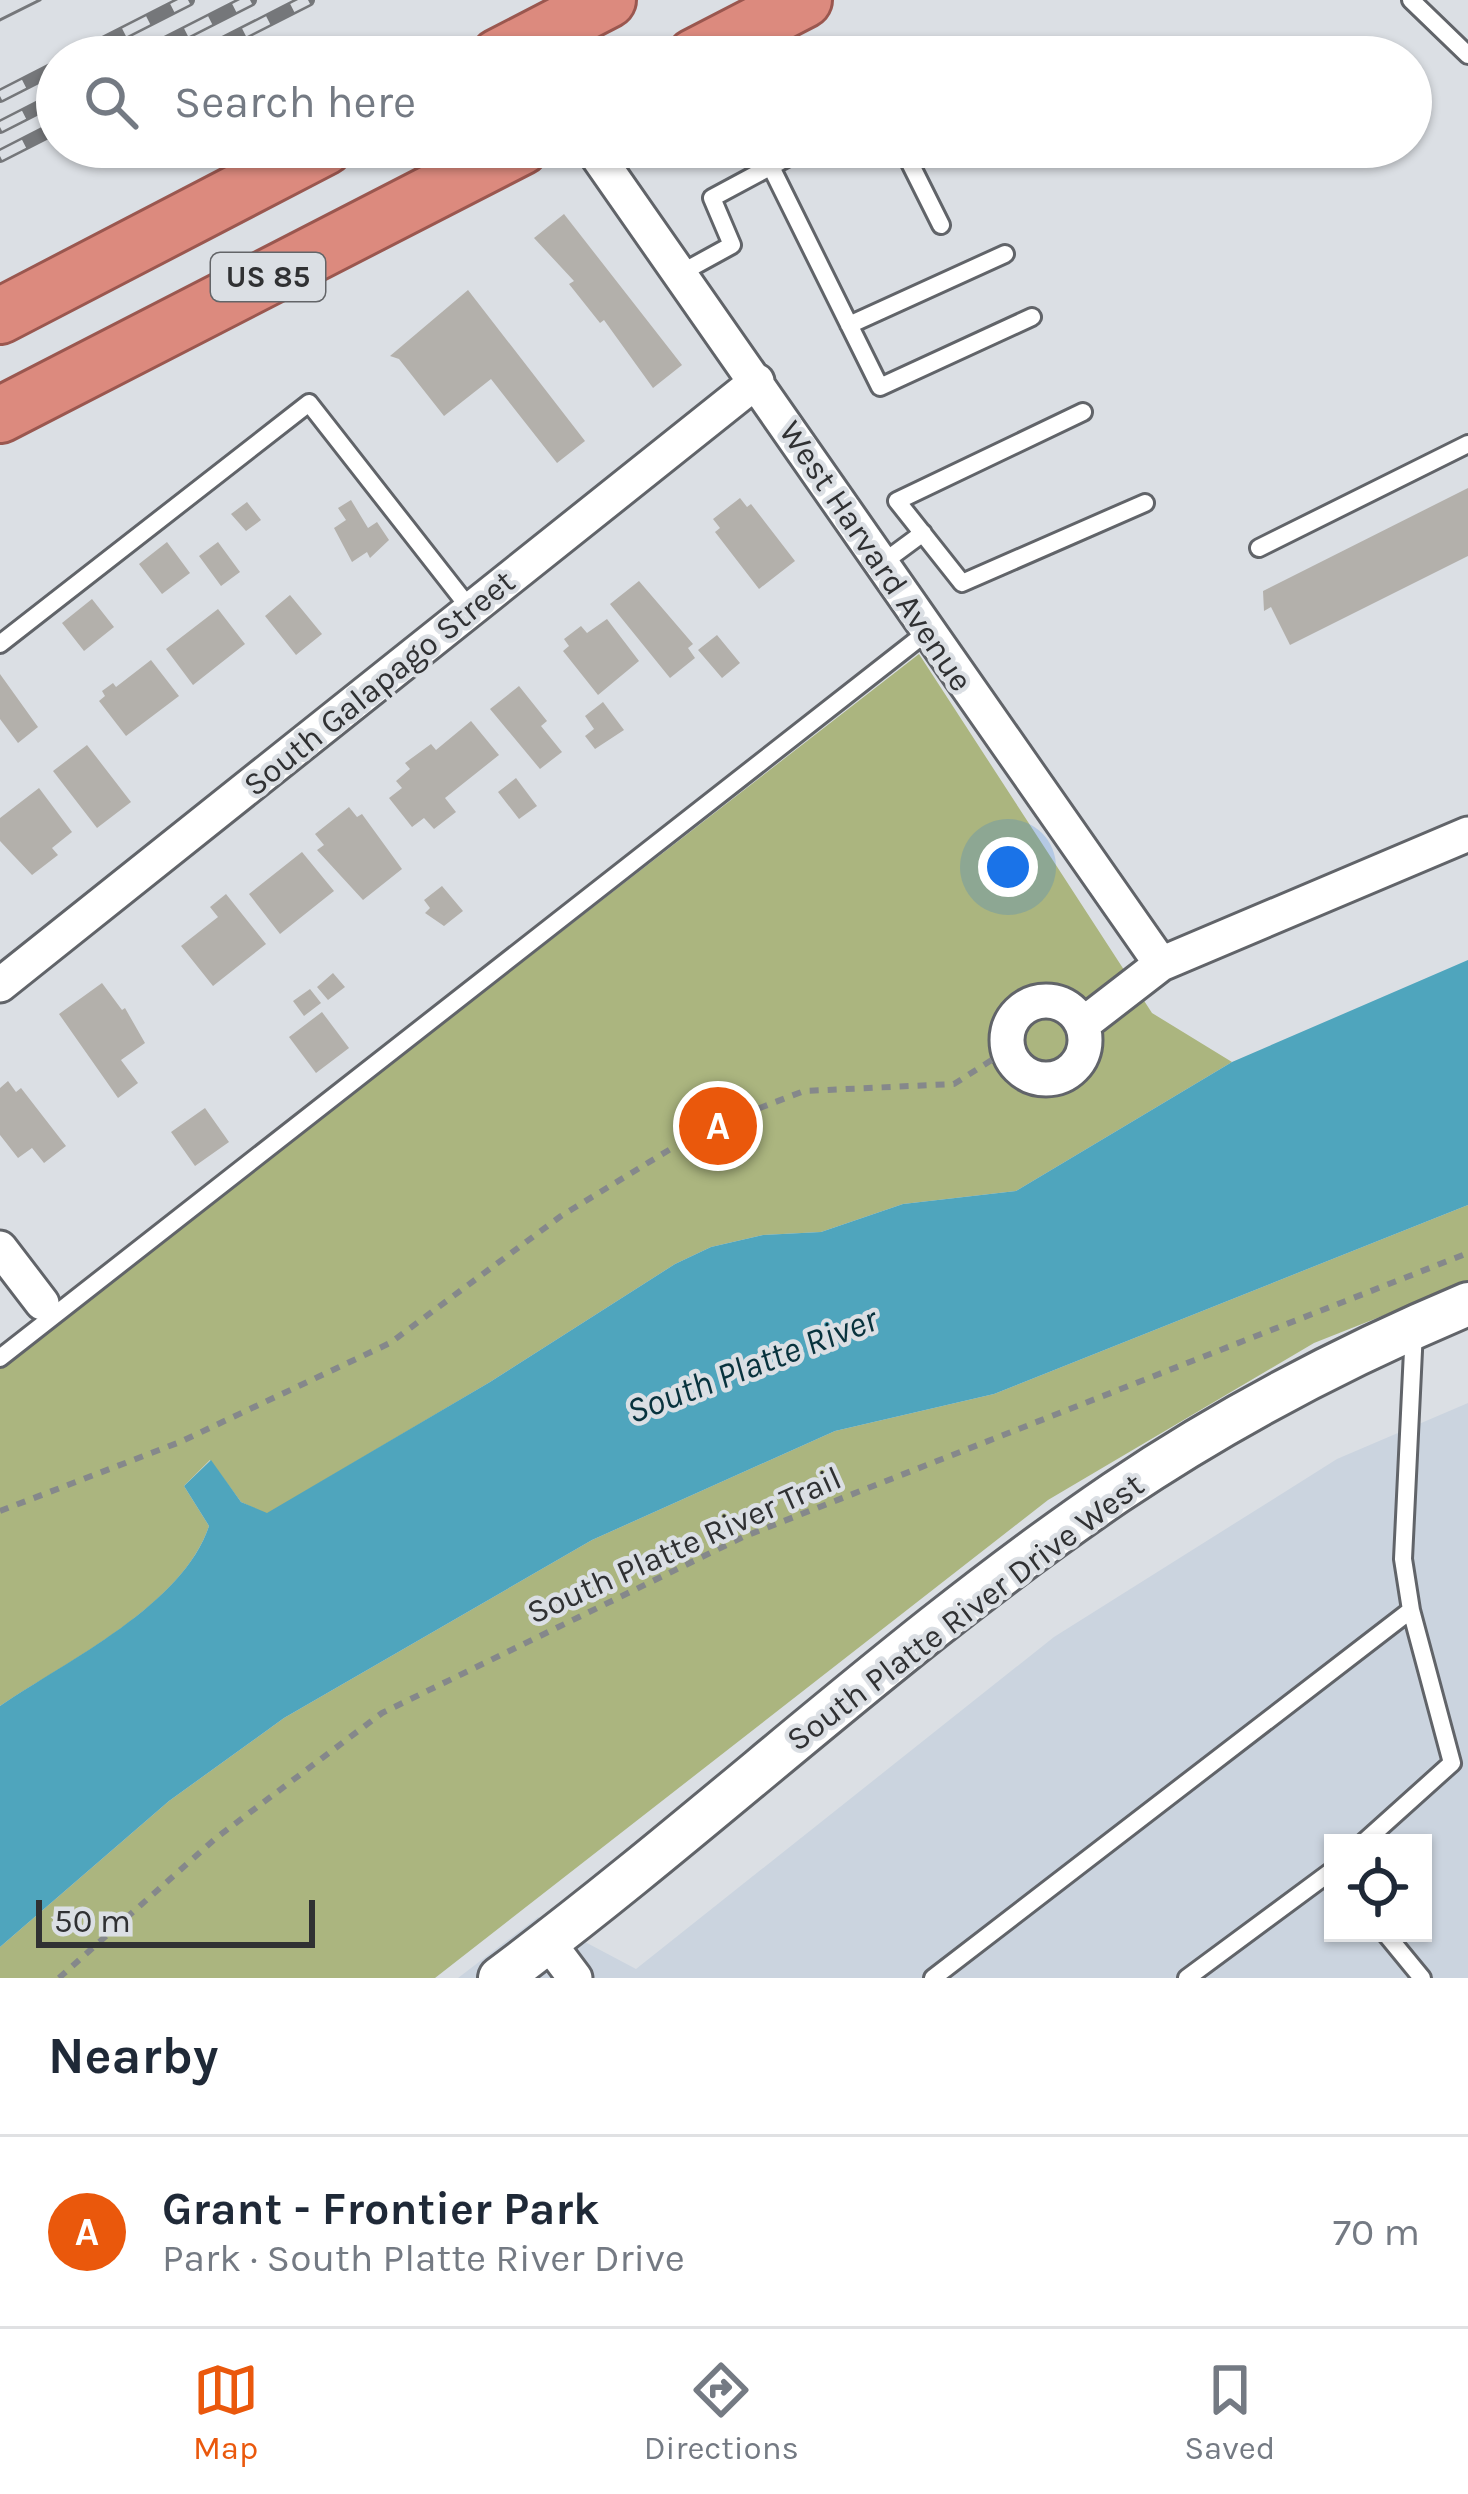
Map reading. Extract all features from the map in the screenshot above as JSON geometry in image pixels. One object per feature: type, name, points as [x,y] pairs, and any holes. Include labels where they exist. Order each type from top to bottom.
[{"type":"highway","points":[[539,36],[608,0]]},
{"type":"highway","points":[[735,36],[804,0]]},
{"type":"highway","name":"US 85","points":[[0,316],[285,168]]},
{"type":"highway","name":"US 85","points":[[0,415],[480,168]]},
{"type":"street","name":"West Harvard Avenue","points":[[606,168],[1161,964]]},
{"type":"street","name":"South Galapago Street","points":[[0,985],[758,381]]},
{"type":"street","points":[[1082,1025],[1161,964],[1468,834]]},
{"type":"street","points":[[1040,1001],[1065,1006],[1082,1025],[1085,1037],[1078,1062],[1058,1076],[1022,1070],[1009,1049],[1010,1024],[1028,1005],[1040,1001]]},
{"type":"street","points":[[0,1248],[42,1303]]},
{"type":"street","name":"South Platte River Drive West","points":[[500,1978],[865,1683],[1113,1495],[1224,1424],[1468,1304]]},
{"type":"street","points":[[548,1942],[575,1978]]},
{"type":"lane","points":[[1412,0],[1468,55]]},
{"type":"lane","points":[[681,273],[732,245],[712,198],[767,168]]},
{"type":"lane","points":[[772,168],[880,387],[1032,317]]},
{"type":"lane","points":[[912,168],[941,225]]},
{"type":"lane","points":[[849,325],[1005,254]]},
{"type":"lane","points":[[0,644],[309,403],[471,610]]},
{"type":"lane","points":[[1083,412],[897,501],[962,584],[1144,503]]},
{"type":"lane","points":[[1259,548],[1468,444]]},
{"type":"lane","points":[[881,564],[923,533]]},
{"type":"lane","points":[[0,1358],[927,632]]},
{"type":"lane","points":[[1373,1834],[1452,1763],[1411,1610],[1403,1559],[1414,1327]]},
{"type":"lane","points":[[933,1978],[1411,1610]]},
{"type":"lane","points":[[1186,1978],[1324,1877]]},
{"type":"lane","points":[[1392,1942],[1422,1978]]},
{"type":"path","points":[[0,1511],[180,1442],[390,1343],[561,1216],[700,1131],[804,1091],[954,1084],[1009,1049]]},
{"type":"path","name":"South Platte River Trail","points":[[59,1978],[216,1838],[382,1713],[743,1537],[1468,1253]]},
{"type":"shaded area","points":[[1468,1403],[1468,1978],[458,1978],[538,1917],[636,1969],[1054,1637],[1337,1459]]},
{"type":"green space","points":[[919,654],[1152,1013],[1232,1062],[1016,1191],[903,1204],[821,1232],[763,1235],[711,1247],[675,1264],[490,1382],[267,1514],[241,1502],[210,1460],[184,1486],[209,1526],[175,1581],[120,1629],[0,1706],[0,1368]]},
{"type":"green space","points":[[1468,1205],[1468,1282],[1314,1343],[1048,1500],[435,1978],[0,1978],[0,1947],[169,1801],[284,1718],[592,1540],[835,1431],[994,1394]]},
{"type":"water","name":"South Platte River","points":[[1468,960],[1468,1205],[994,1394],[835,1431],[592,1540],[284,1718],[169,1801],[0,1947],[0,1706],[120,1628],[175,1581],[209,1526],[184,1486],[211,1460],[241,1502],[267,1513],[490,1382],[675,1264],[711,1247],[763,1235],[821,1232],[903,1204],[1016,1191],[1232,1062]]},
{"type":"building","points":[[564,214],[682,365],[653,388],[604,320],[600,323],[569,284],[574,281],[534,238]]},
{"type":"building","points":[[468,290],[585,441],[557,463],[491,379],[444,416],[399,359],[390,356]]},
{"type":"building","points":[[1468,488],[1468,556],[1290,645],[1271,607],[1264,611],[1263,591]]},
{"type":"building","points":[[740,498],[747,507],[751,504],[795,561],[759,589],[715,532],[720,528],[713,519]]},
{"type":"building","points":[[351,500],[368,528],[377,522],[389,540],[370,558],[367,552],[352,562],[334,528],[346,520],[338,508]]},
{"type":"building","points":[[247,502],[261,520],[246,531],[231,514]]},
{"type":"building","points":[[167,542],[190,573],[162,594],[139,564]]},
{"type":"building","points":[[218,542],[240,572],[221,586],[199,556]]},
{"type":"building","points":[[639,581],[693,644],[688,648],[695,658],[670,678],[610,604]]},
{"type":"building","points":[[290,595],[322,634],[296,655],[265,616]]},
{"type":"building","points":[[92,599],[114,627],[84,651],[62,623]]},
{"type":"building","points":[[218,609],[245,644],[193,685],[166,649]]},
{"type":"building","points":[[607,619],[639,661],[598,695],[563,651],[569,646],[564,639],[581,626],[587,633]]},
{"type":"building","points":[[717,635],[740,663],[722,678],[698,650]]},
{"type":"building","points":[[151,660],[179,696],[126,736],[99,701],[105,696],[102,691],[113,683],[116,687]]},
{"type":"building","points":[[0,674],[38,727],[18,743],[0,719]]},
{"type":"building","points":[[519,686],[547,721],[541,726],[562,752],[540,769],[490,709]]},
{"type":"building","points":[[603,702],[624,730],[595,749],[585,736],[594,729],[585,716]]},
{"type":"building","points":[[471,721],[499,755],[445,798],[456,812],[434,829],[424,818],[412,827],[389,798],[402,788],[396,781],[410,769],[405,763],[431,744],[436,750]]},
{"type":"building","points":[[87,745],[131,802],[97,828],[53,771]]},
{"type":"building","points":[[516,778],[537,806],[519,819],[498,792]]},
{"type":"building","points":[[39,788],[72,832],[52,848],[58,855],[32,875],[0,841],[0,818]]},
{"type":"building","points":[[349,807],[357,817],[362,814],[402,869],[363,900],[317,850],[324,845],[315,834]]},
{"type":"building","points":[[302,852],[334,891],[280,934],[249,894]]},
{"type":"building","points":[[442,886],[463,911],[444,926],[425,913],[430,908],[424,900]]},
{"type":"building","points":[[226,894],[266,944],[213,986],[181,946],[218,917],[210,907]]},
{"type":"building","points":[[333,973],[345,987],[328,1000],[317,987]]},
{"type":"building","points":[[102,983],[125,1008],[145,1043],[121,1060],[138,1083],[118,1098],[59,1014]]},
{"type":"building","points":[[310,989],[321,1003],[304,1016],[293,1001]]},
{"type":"building","points":[[322,1012],[349,1048],[316,1073],[289,1037]]},
{"type":"building","points":[[8,1081],[16,1092],[21,1088],[66,1146],[44,1163],[32,1148],[18,1158],[0,1135],[0,1088]]},
{"type":"building","points":[[205,1108],[229,1142],[195,1166],[171,1132]]},
{"type":"tram line","points":[[0,20],[40,0]]},
{"type":"railway","points":[[117,36],[188,0]]},
{"type":"railway","points":[[179,36],[250,0]]},
{"type":"railway","points":[[237,36],[308,0]]},
{"type":"railway","points":[[0,96],[36,78]]},
{"type":"railway","points":[[0,127],[36,109]]},
{"type":"railway","points":[[0,156],[36,138]]},
{"type":"place","name":"Grant - Frontier Park","points":[[718,1126]]}]
